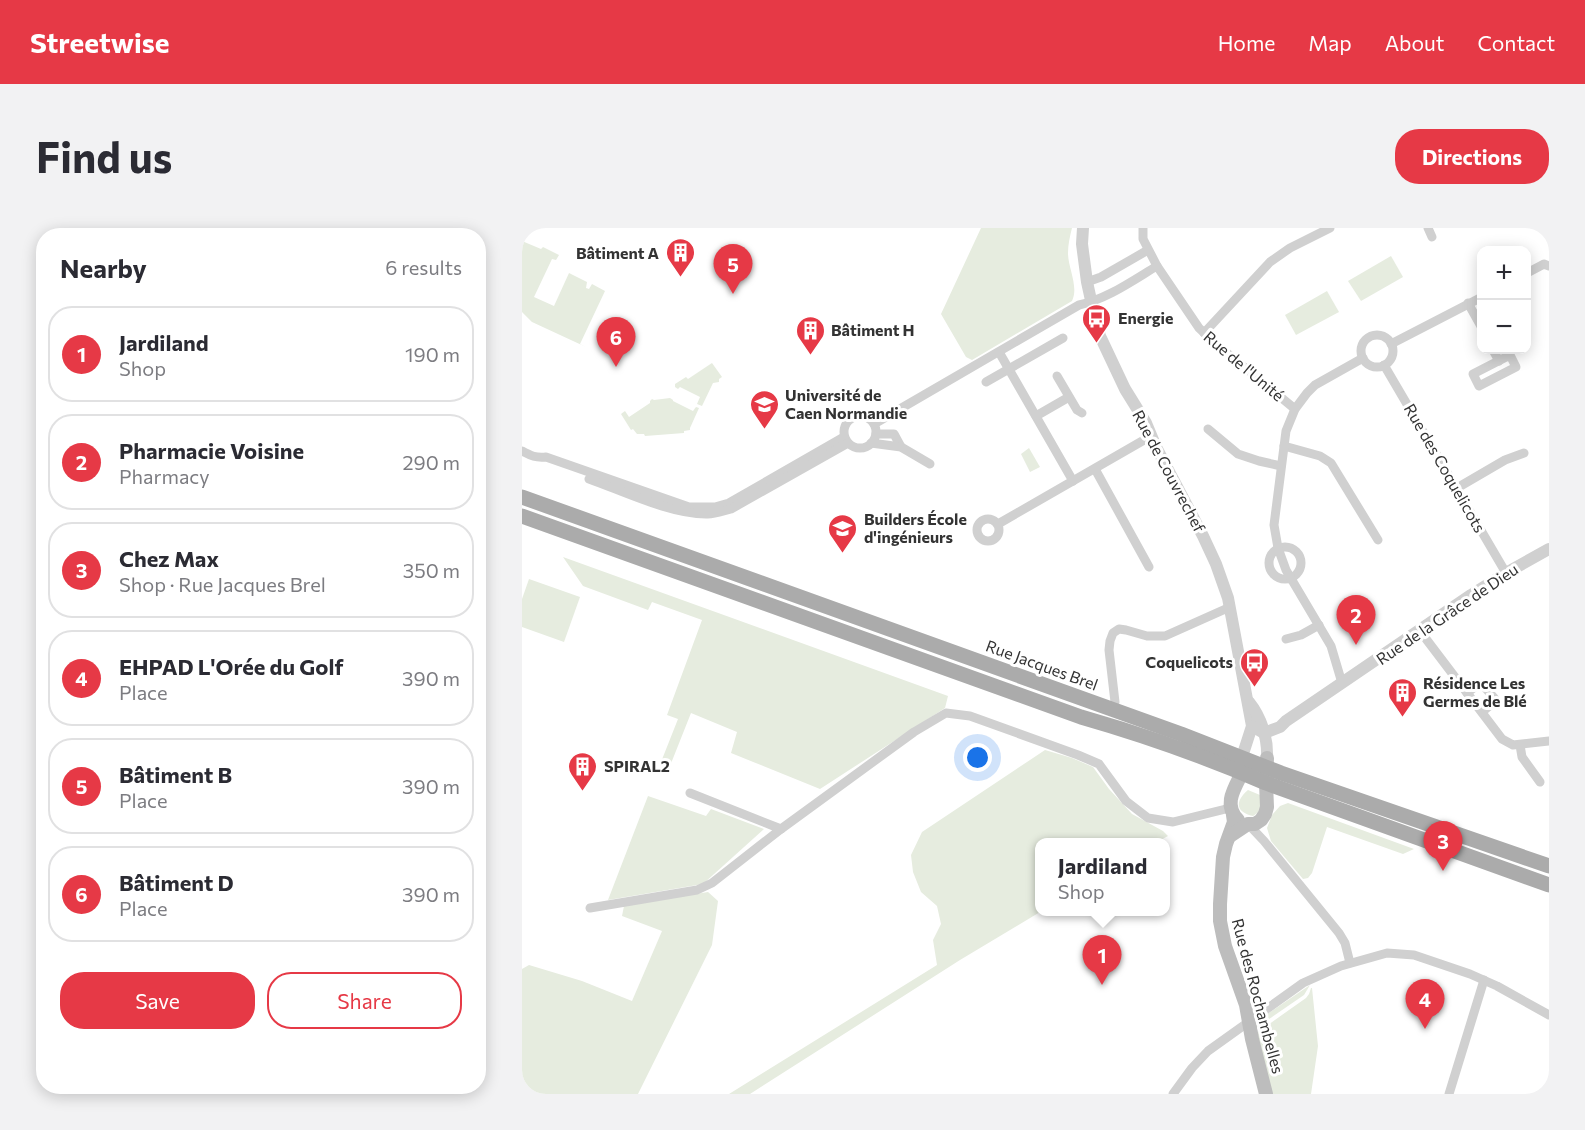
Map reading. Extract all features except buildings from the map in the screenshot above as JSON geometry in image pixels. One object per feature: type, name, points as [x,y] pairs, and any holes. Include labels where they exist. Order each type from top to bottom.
[{"type":"main road","name":"Rue Jacques Brel","points":[[522,497],[1113,706],[1242,757],[1418,822],[1549,866]]},
{"type":"main road","points":[[522,516],[1081,717],[1119,728],[1549,885]]},
{"type":"main road","points":[[1242,773],[1263,763],[1266,811]]},
{"type":"main road","name":"Rue des Rochambelles","points":[[1242,773],[1232,795],[1234,822],[1223,857],[1220,921],[1225,946],[1246,1005],[1266,1094]]},
{"type":"main road","points":[[1232,812],[1238,820],[1255,824],[1286,790]]},
{"type":"main road","points":[[1230,836],[1248,824]]},
{"type":"street","name":"Rue de Couvrechef","points":[[1083,228],[1082,244],[1087,282],[1100,336],[1216,564],[1228,598],[1252,726],[1242,757],[1242,773]]},
{"type":"street","name":"Rue de l'Unité","points":[[1143,228],[1143,239],[1148,250],[1191,318],[1204,333],[1295,409]]},
{"type":"street","points":[[1204,333],[1270,262],[1312,232],[1330,228]]},
{"type":"street","points":[[1087,282],[1101,277],[1148,250]]},
{"type":"street","points":[[1531,271],[1544,264],[1549,266]]},
{"type":"street","points":[[874,424],[1079,305],[1092,303],[1105,297],[1157,266]]},
{"type":"street","points":[[1391,344],[1477,299]]},
{"type":"street","points":[[1468,303],[1477,319]]},
{"type":"street","points":[[1369,336],[1384,337],[1391,344],[1391,356],[1384,365],[1372,366],[1363,358],[1362,344],[1369,336]]},
{"type":"street","points":[[986,382],[1063,338]]},
{"type":"street","points":[[999,352],[1073,481]]},
{"type":"street","points":[[1495,354],[1499,361]]},
{"type":"street","points":[[1278,548],[1274,525],[1281,466],[1286,431],[1295,409],[1315,385],[1363,358]]},
{"type":"street","name":"Rue des Coquelicots","points":[[1384,365],[1506,573]]},
{"type":"street","points":[[1057,376],[1077,410],[1083,414]]},
{"type":"street","points":[[1036,416],[1069,397]]},
{"type":"street","points":[[871,443],[876,434],[874,424],[867,417],[857,416],[849,420],[844,428],[846,440],[856,447],[861,448],[871,443],[901,447],[930,464]]},
{"type":"street","points":[[1208,429],[1238,454],[1281,466]]},
{"type":"street","points":[[876,434],[894,434],[901,447]]},
{"type":"street","points":[[998,524],[1151,436]]},
{"type":"street","points":[[522,451],[689,507],[715,507],[729,503],[846,440]]},
{"type":"street","points":[[1284,446],[1320,456],[1331,463],[1378,540]]},
{"type":"street","points":[[1457,488],[1505,460],[1524,453]]},
{"type":"street","points":[[1095,468],[1149,567]]},
{"type":"street","points":[[1288,547],[1300,556],[1301,567],[1291,578],[1280,578],[1272,571],[1269,561],[1278,548],[1288,547]]},
{"type":"street","name":"Rue de la Grâce de Dieu","points":[[1264,733],[1274,731],[1506,573],[1549,549]]},
{"type":"street","points":[[1291,578],[1331,646],[1342,683]]},
{"type":"street","points":[[1113,706],[1109,651],[1113,633],[1119,629],[1147,636],[1165,636],[1230,607]]},
{"type":"street","points":[[1286,639],[1301,635],[1319,625]]},
{"type":"street","points":[[1420,631],[1502,739],[1513,745],[1549,741]]},
{"type":"street","points":[[1467,693],[1482,684],[1495,699],[1482,712]]},
{"type":"street","name":"Rue de Couvrechef","points":[[1248,701],[1257,712],[1264,733],[1267,750],[1263,763]]},
{"type":"street","points":[[1257,712],[1267,719],[1286,721]]},
{"type":"street","points":[[590,908],[696,890],[712,883],[781,829],[914,732],[946,713],[970,716],[1099,764],[1126,801],[1148,818],[1173,822],[1232,812]]},
{"type":"street","points":[[1252,726],[1264,733]]},
{"type":"street","points":[[1520,745],[1522,757],[1540,782]]},
{"type":"street","points":[[690,793],[781,829]]},
{"type":"street","points":[[1264,841],[1263,824],[1266,811]]},
{"type":"street","points":[[1248,824],[1339,933],[1345,943],[1350,963]]},
{"type":"street","points":[[1173,1094],[1208,1051],[1303,983],[1350,963],[1387,953],[1404,953],[1439,962],[1484,980],[1549,1015]]},
{"type":"street","points":[[1449,1094],[1484,980]]},
{"type":"shaded area","points":[[981,228],[1072,228],[1068,259],[1074,284],[1074,296],[1072,301],[972,360],[966,357],[941,314]]},
{"type":"shaded area","points":[[522,241],[541,249],[543,247],[559,255],[556,260],[552,259],[534,297],[554,306],[569,273],[587,282],[586,288],[589,289],[592,284],[605,291],[580,344],[586,347],[532,322],[522,312]]},
{"type":"shaded area","points":[[1391,256],[1403,277],[1361,301],[1348,281]]},
{"type":"shaded area","points":[[1327,291],[1339,312],[1296,335],[1285,315]]},
{"type":"shaded area","points":[[712,363],[722,377],[719,382],[713,383],[702,406],[697,404],[700,397],[680,387],[678,389],[675,384],[686,377],[688,379]]},
{"type":"shaded area","points":[[670,398],[693,411],[696,407],[699,408],[690,430],[684,433],[645,436],[631,430],[621,414],[625,411],[629,417],[650,403],[652,399]]},
{"type":"shaded area","points":[[1029,448],[1040,467],[1030,472],[1021,454]]},
{"type":"shaded area","points":[[563,557],[948,696],[945,708],[820,789],[731,753],[737,732],[691,713],[670,766],[661,762],[678,719],[667,715],[702,620],[652,602],[648,610],[583,586]]},
{"type":"shaded area","points":[[529,579],[580,597],[564,642],[522,627],[522,599]]},
{"type":"shaded area","points":[[1045,750],[1093,767],[1132,814],[1168,836],[1164,838],[1035,838],[1035,915],[750,1094],[729,1094],[937,965],[933,940],[941,924],[937,906],[921,892],[913,872],[911,855],[922,832]]},
{"type":"shaded area","points":[[1248,790],[1260,795],[1261,798],[1260,810],[1253,816],[1243,812],[1239,806],[1241,798]]},
{"type":"shaded area","points":[[648,796],[706,816],[711,809],[764,829],[703,884],[608,900]]},
{"type":"shaded area","points":[[1288,803],[1414,849],[1403,854],[1327,827],[1312,873],[1308,878],[1303,879],[1271,841],[1267,828],[1272,815],[1280,806]]},
{"type":"shaded area","points":[[708,892],[718,901],[712,945],[638,1094],[522,1094],[522,969],[529,965],[582,981],[632,1001],[662,931],[622,916],[624,906]]},
{"type":"shaded area","points":[[1310,985],[1304,995],[1256,1028],[1257,1021]]},
{"type":"shaded area","points":[[1311,988],[1318,1046],[1311,1094],[1271,1094],[1255,1034],[1306,998]]},
{"type":"place","name":"Bâtiment A","points":[[680,278]]},
{"type":"place","name":"Bâtiment B","points":[[733,294]]},
{"type":"place","name":"Energie","points":[[1097,344]]},
{"type":"place","name":"Bâtiment H","points":[[810,356]]},
{"type":"place","name":"Bâtiment D","points":[[616,367]]},
{"type":"place","name":"Université de Caen Normandie","points":[[764,430]]},
{"type":"place","name":"Builders École d'ingénieurs","points":[[843,554]]},
{"type":"place","name":"Pharmacie Voisine","points":[[1356,645]]},
{"type":"place","name":"Coquelicots","points":[[1254,688]]},
{"type":"place","name":"Résidence Les Germes de Blé","points":[[1402,718]]},
{"type":"place","name":"SPIRAL2","points":[[583,792]]},
{"type":"place","name":"Chez Max","points":[[1443,871]]},
{"type":"place","name":"Jardiland","points":[[1102,985]]},
{"type":"place","name":"EHPAD L'Orée du Golf","points":[[1425,1029]]}]
